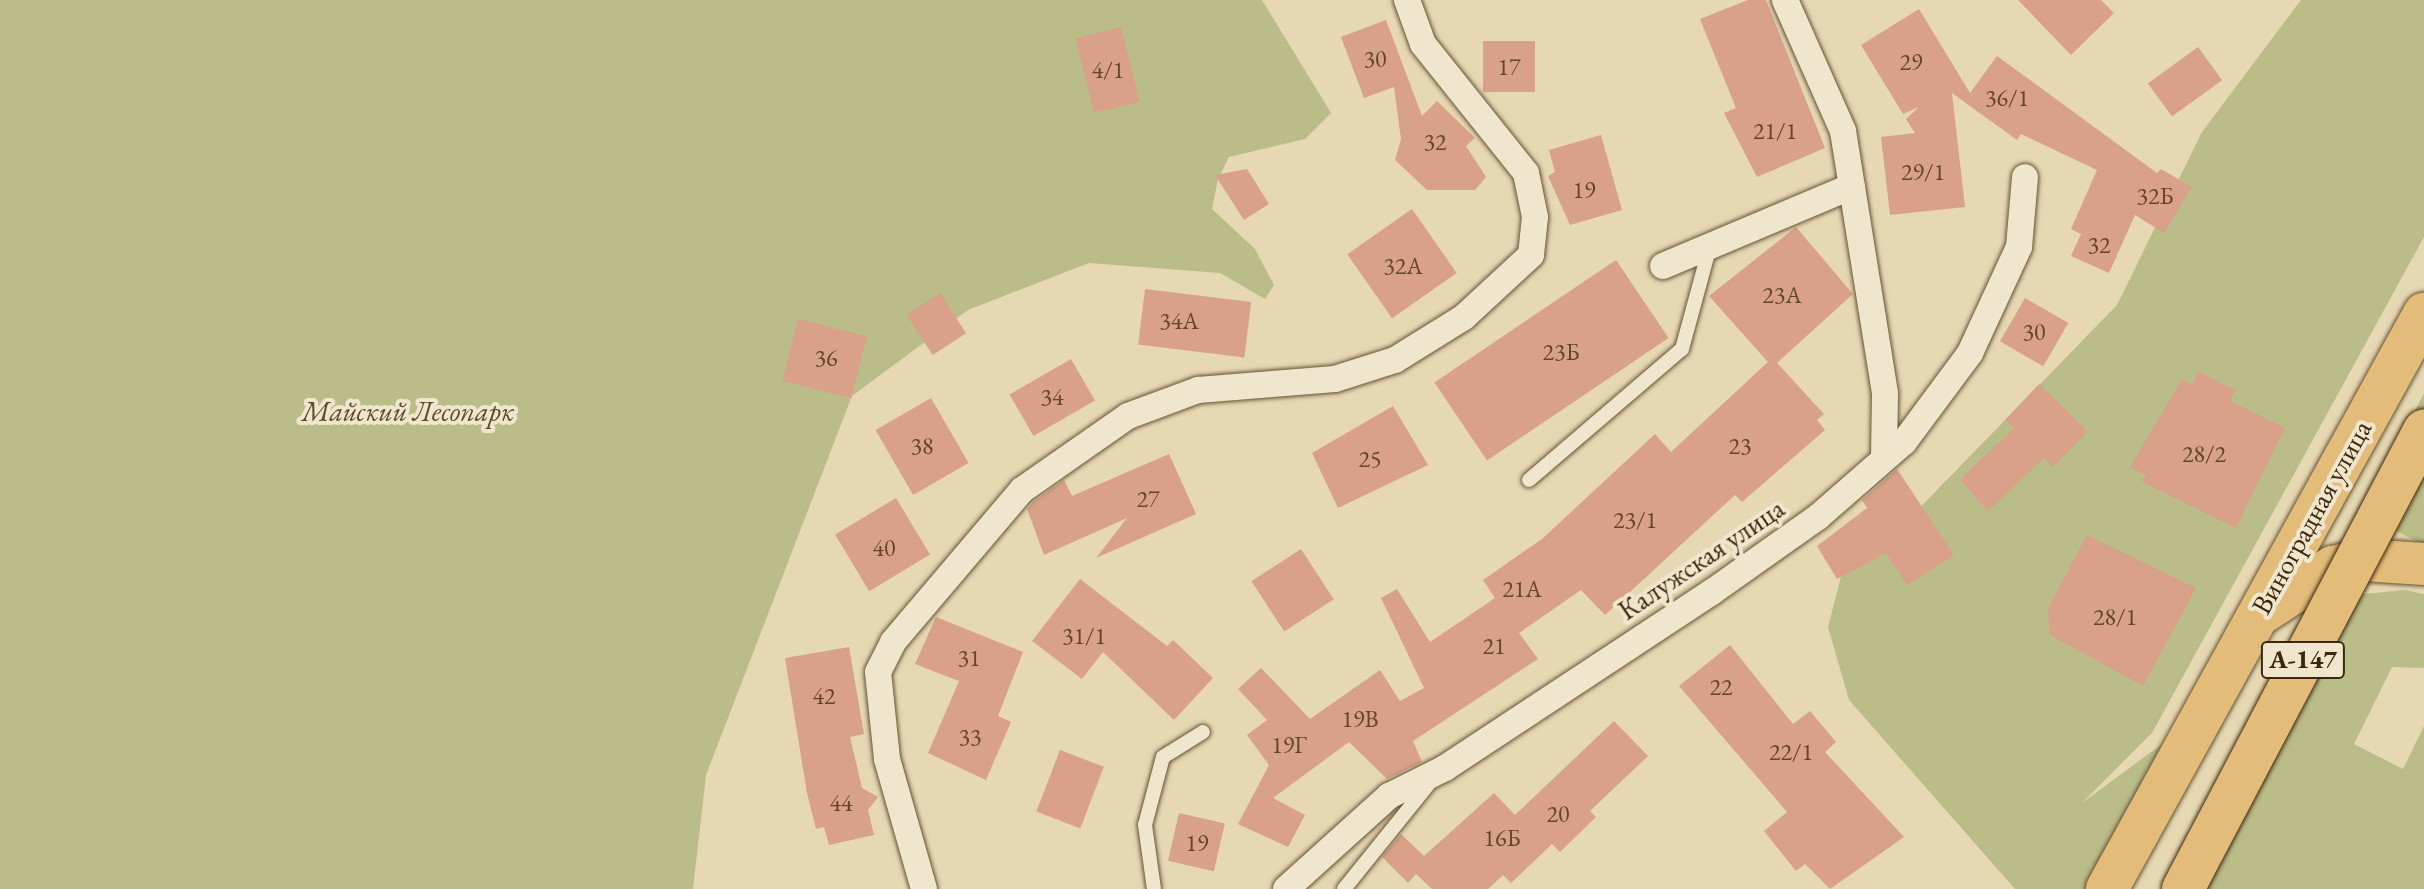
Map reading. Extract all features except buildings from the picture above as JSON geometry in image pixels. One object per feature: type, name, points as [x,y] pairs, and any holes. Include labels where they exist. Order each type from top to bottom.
[{"type":"main road","name":"Виноградная улица","points":[[2111,889],[2131,845],[2424,314]]},
{"type":"main road","name":"А-147","points":[[2183,889],[2424,431]]},
{"type":"main road","name":"А-147","points":[[2239,647],[2277,598],[2304,580],[2364,560],[2424,564]]},
{"type":"street","points":[[924,889],[887,759],[878,672],[893,642],[1022,490],[1128,416],[1198,390],[1335,379],[1395,360],[1464,317],[1531,255],[1535,217],[1526,173],[1423,44],[1407,0]]},
{"type":"street","points":[[1785,0],[1843,131],[1885,394],[1884,459]]},
{"type":"street","name":"Калужская улица","points":[[1286,889],[1389,796],[1445,768],[1771,551],[1884,459],[1970,353],[2019,247],[2025,177]]},
{"type":"street","points":[[1663,266],[1852,186]]},
{"type":"lane","points":[[1529,480],[1682,349],[1710,246]]},
{"type":"lane","points":[[1154,889],[1145,825],[1163,757],[1203,732]]},
{"type":"lane","points":[[1344,889],[1445,768]]},
{"type":"green space","name":"Майский Лесопарк","points":[[0,0],[1262,0],[1331,113],[1305,139],[1229,157],[1218,179],[1212,209],[1255,249],[1274,285],[1265,299],[1220,273],[1089,263],[968,310],[852,396],[706,775],[693,889],[0,889]]},
{"type":"green space","points":[[2301,0],[2424,0],[2424,237],[2152,733],[2082,803],[2170,738],[2093,889],[2015,889],[1849,700],[1828,627],[1844,565],[1904,524],[2117,305],[2202,132]]},
{"type":"green space","points":[[2424,393],[2424,545],[2384,525],[2378,484]]},
{"type":"green space","points":[[2405,590],[2424,594],[2424,668],[2392,667],[2354,744],[2403,769],[2424,726],[2424,889],[2190,889],[2354,595]]}]
